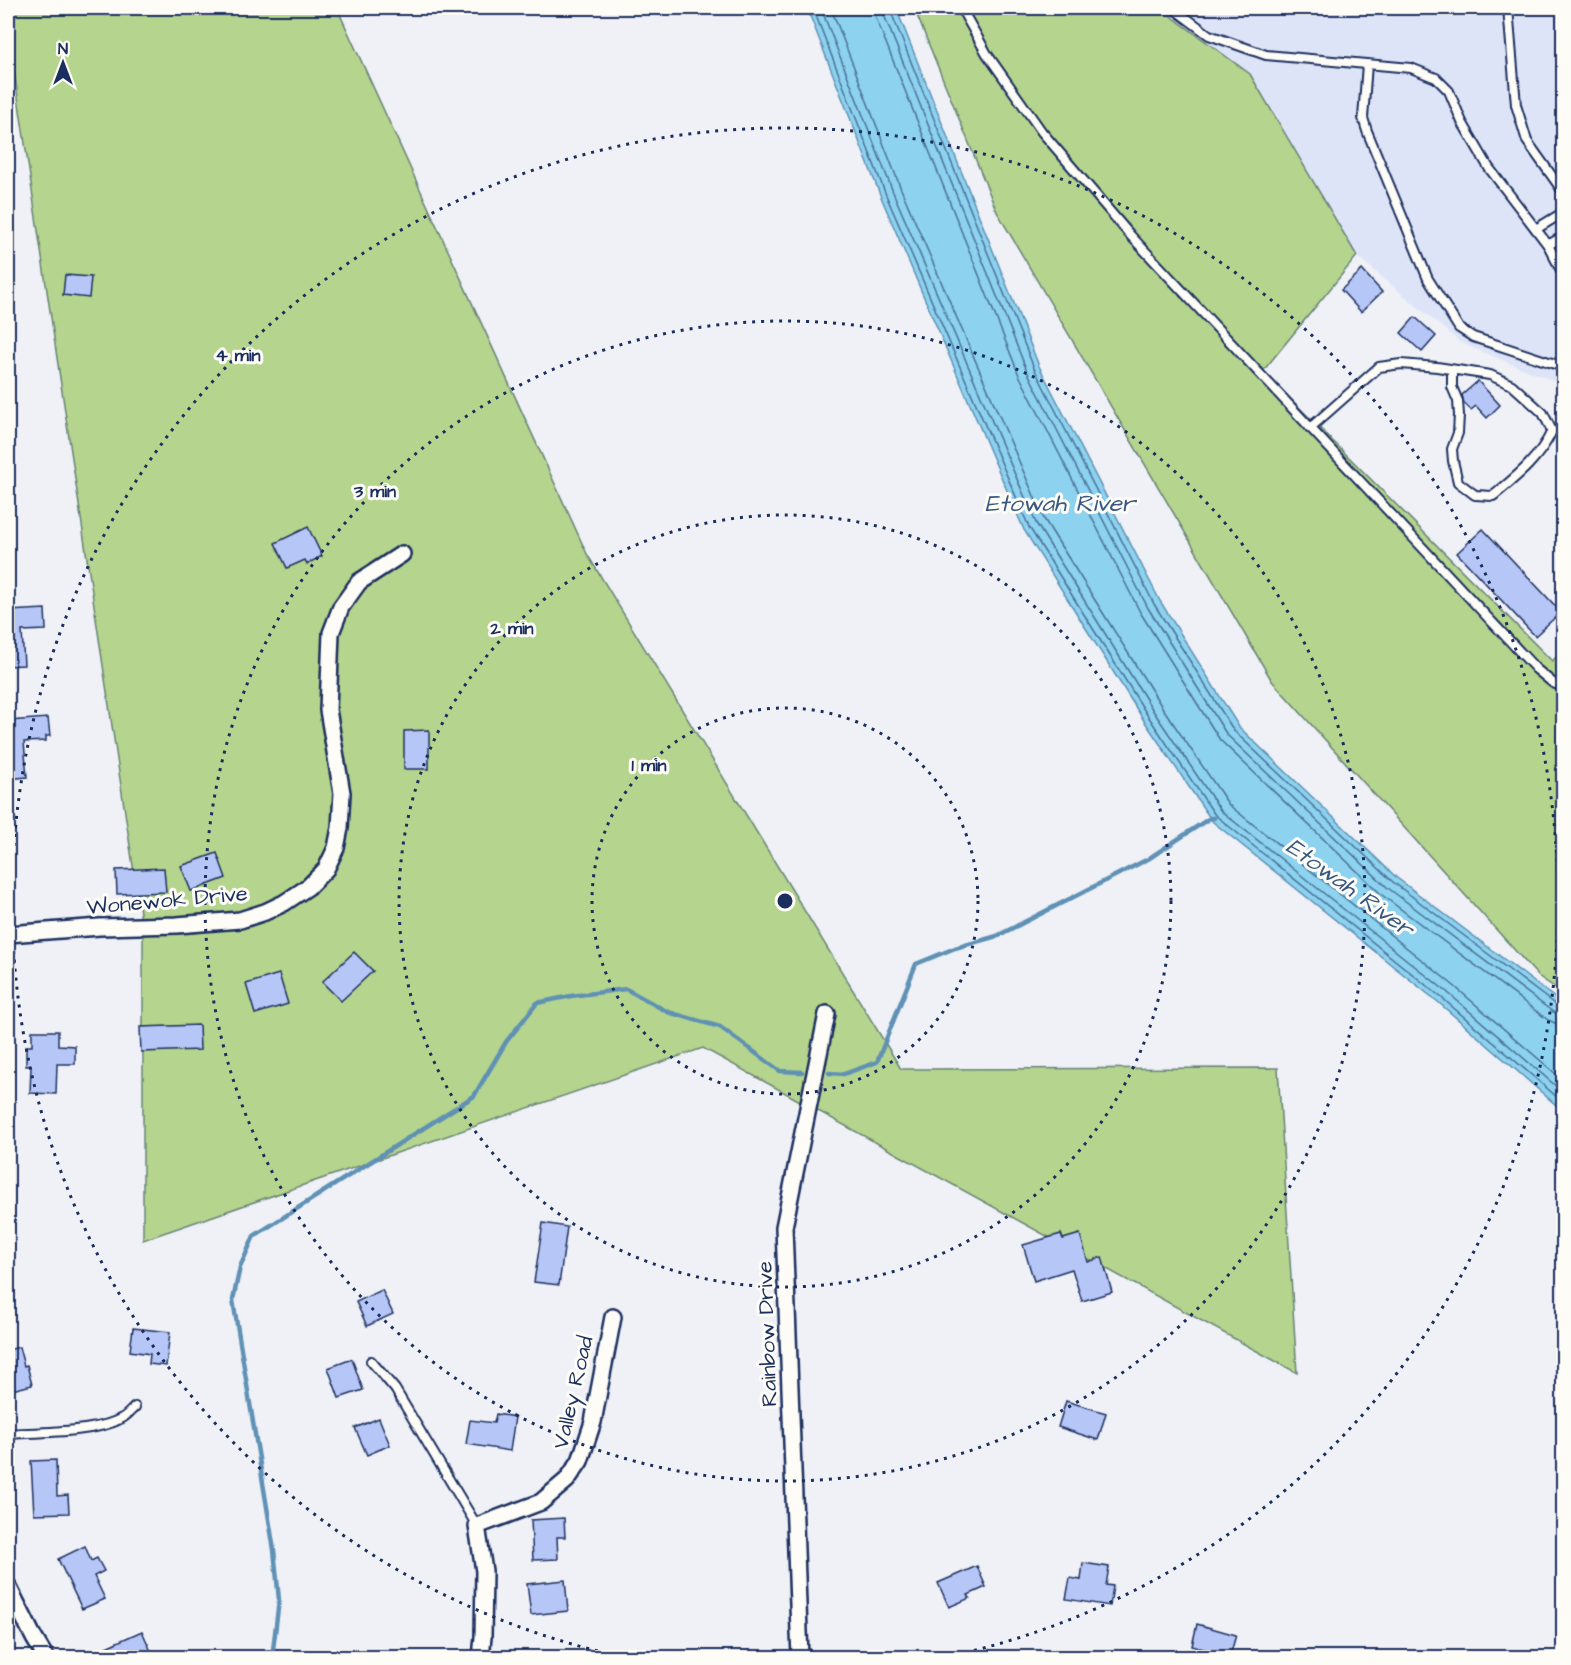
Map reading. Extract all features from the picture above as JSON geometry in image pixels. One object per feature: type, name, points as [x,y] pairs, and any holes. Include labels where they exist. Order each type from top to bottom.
[{"type":"street","name":"Wonewok Drive","points":[[8,934],[240,920],[265,912],[308,887],[326,869],[336,848],[340,828],[342,794],[328,710],[331,633],[341,607],[359,582],[402,554]]},
{"type":"street","name":"Rainbow Drive","points":[[800,1658],[784,1227],[827,1014]]},
{"type":"street","name":"Valley Road","points":[[477,1526],[542,1502],[567,1480],[580,1461],[593,1422],[613,1317]]},
{"type":"street","points":[[477,1526],[484,1572],[481,1658]]},
{"type":"street","points":[[8,1586],[29,1630],[46,1658]]},
{"type":"lane","points":[[961,8],[987,54],[1042,132],[1131,236],[1536,669],[1553,683],[1563,687]]},
{"type":"lane","points":[[1173,8],[1209,35],[1266,55],[1411,68],[1437,78],[1449,91],[1462,122],[1489,168],[1548,245],[1563,276]]},
{"type":"lane","points":[[1508,8],[1516,105],[1527,141],[1563,193]]},
{"type":"lane","points":[[1367,64],[1363,118],[1367,131],[1428,279],[1459,328],[1473,337],[1563,368]]},
{"type":"lane","points":[[1536,230],[1563,212]]},
{"type":"lane","points":[[1548,245],[1563,236]]},
{"type":"lane","points":[[1310,428],[1379,367],[1401,364],[1452,370],[1490,375],[1512,385],[1543,413],[1552,431],[1545,445],[1522,472],[1492,496],[1474,495],[1458,482],[1452,449],[1458,433],[1459,415],[1458,401],[1452,387],[1452,370]]},
{"type":"lane","points":[[370,1361],[395,1389],[477,1526]]},
{"type":"lane","points":[[8,1434],[75,1430],[107,1424],[122,1419],[135,1407]]},
{"type":"shaded area","points":[[1160,8],[1563,8],[1563,385],[1461,343],[1357,256],[1250,74]]},
{"type":"green space","points":[[8,8],[337,8],[587,554],[901,1069],[1278,1068],[1297,1373],[703,1048],[143,1240],[143,933],[8,30]]},
{"type":"green space","points":[[914,8],[1160,8],[1250,74],[1357,256],[1263,371],[1552,661],[1563,651],[1563,993],[1538,976],[1272,681],[997,212]]},
{"type":"water","name":"Etowah River","points":[[807,8],[896,8],[1039,366],[1160,601],[1239,727],[1397,878],[1563,1004],[1563,1111],[1438,1002],[1210,818],[1143,719],[1024,530],[881,197]]},
{"type":"building","points":[[1362,270],[1382,292],[1361,312],[1341,290]]},
{"type":"building","points":[[65,275],[91,277],[89,298],[63,295]]},
{"type":"building","points":[[1415,317],[1436,336],[1422,352],[1401,333]]},
{"type":"building","points":[[1478,381],[1500,405],[1487,418],[1476,406],[1471,410],[1464,403],[1462,395]]},
{"type":"building","points":[[308,527],[322,556],[307,564],[305,560],[287,568],[275,543]]},
{"type":"building","points":[[1483,529],[1561,612],[1535,636],[1457,553]]},
{"type":"building","points":[[45,609],[46,630],[22,631],[24,665],[8,666],[8,611]]},
{"type":"building","points":[[48,718],[50,736],[46,736],[46,741],[24,742],[27,777],[8,779],[8,721]]},
{"type":"building","points":[[429,730],[429,769],[404,769],[404,731]]},
{"type":"building","points":[[217,853],[226,878],[191,891],[181,866]]},
{"type":"building","points":[[164,868],[166,892],[117,894],[116,870]]},
{"type":"building","points":[[354,952],[373,971],[341,1001],[322,982]]},
{"type":"building","points":[[279,974],[288,1004],[255,1014],[246,984]]},
{"type":"building","points":[[199,1025],[200,1050],[141,1052],[140,1027]]},
{"type":"building","points":[[32,1031],[58,1031],[58,1045],[75,1046],[75,1064],[57,1064],[56,1094],[30,1093],[31,1066],[26,1066],[26,1046],[32,1046]]},
{"type":"building","points":[[543,1223],[567,1227],[559,1285],[534,1282]]},
{"type":"building","points":[[1061,1234],[1063,1239],[1080,1234],[1088,1262],[1102,1257],[1112,1292],[1082,1301],[1072,1269],[1034,1281],[1023,1245]]},
{"type":"building","points":[[382,1290],[393,1314],[367,1326],[356,1302]]},
{"type":"building","points":[[133,1328],[170,1332],[166,1366],[149,1364],[150,1354],[130,1351]]},
{"type":"building","points":[[19,1347],[32,1385],[8,1391],[8,1350]]},
{"type":"building","points":[[352,1359],[363,1390],[339,1398],[328,1368]]},
{"type":"building","points":[[1066,1401],[1106,1413],[1098,1440],[1058,1427]]},
{"type":"building","points":[[496,1414],[515,1417],[510,1451],[466,1444],[470,1420],[494,1423]]},
{"type":"building","points":[[379,1418],[390,1445],[367,1455],[355,1428]]},
{"type":"building","points":[[56,1460],[57,1496],[68,1495],[69,1513],[34,1514],[31,1461]]},
{"type":"building","points":[[564,1518],[565,1537],[557,1537],[558,1559],[533,1560],[531,1520]]},
{"type":"building","points":[[85,1546],[91,1561],[97,1558],[104,1571],[94,1576],[105,1599],[82,1609],[58,1559]]},
{"type":"building","points":[[1083,1563],[1109,1567],[1106,1585],[1113,1586],[1110,1606],[1066,1599],[1070,1578],[1081,1580]]},
{"type":"building","points":[[977,1566],[986,1587],[968,1595],[970,1598],[949,1607],[938,1583]]},
{"type":"building","points":[[565,1580],[568,1611],[531,1615],[527,1584]]},
{"type":"building","points":[[1197,1624],[1236,1635],[1230,1656],[1192,1646]]},
{"type":"building","points":[[142,1631],[154,1658],[108,1658],[104,1648]]},
{"type":"waterway","points":[[829,1073],[844,1074],[877,1062],[916,964],[955,948],[997,936],[1148,859],[1210,818],[1214,818]]},
{"type":"waterway","points":[[272,1658],[279,1600],[274,1550],[233,1300],[240,1267],[254,1236],[474,1096],[506,1042],[537,1003],[626,989],[668,1012],[720,1027],[780,1071],[802,1072]]}]
